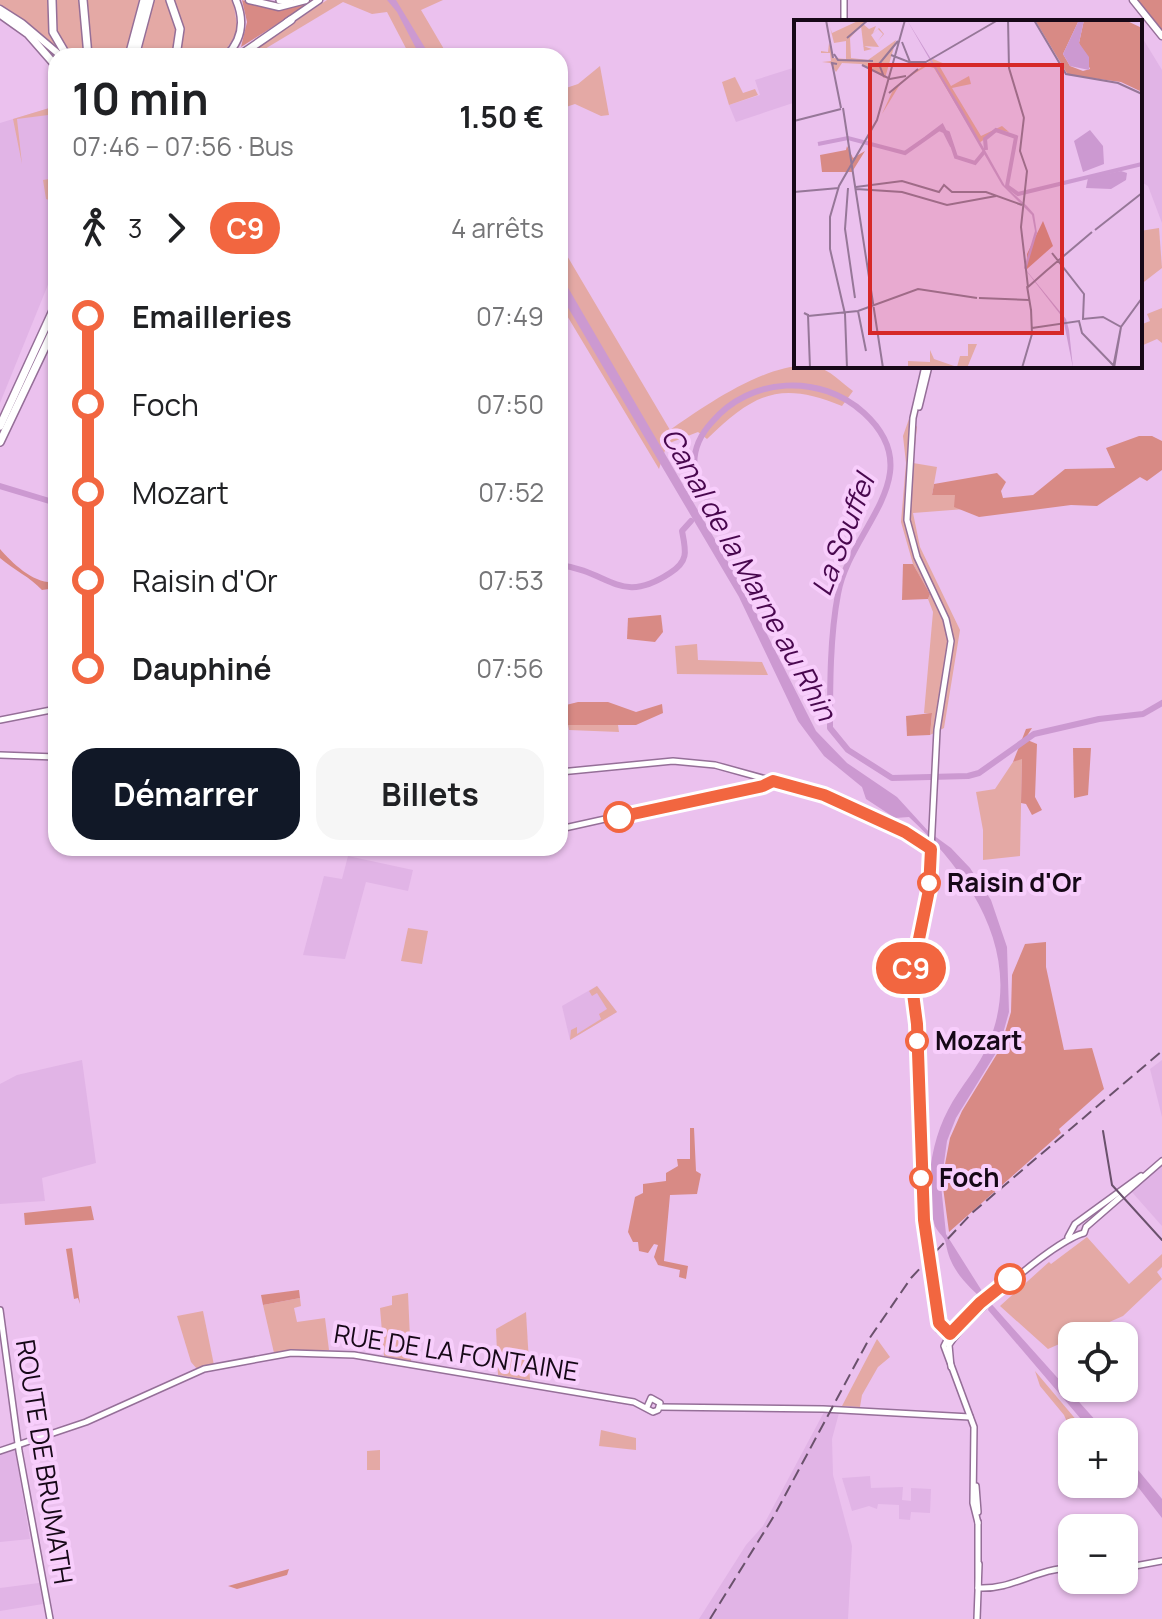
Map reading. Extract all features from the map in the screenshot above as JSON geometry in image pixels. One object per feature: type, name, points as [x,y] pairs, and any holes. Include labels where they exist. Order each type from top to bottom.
[{"type":"highway","points":[[52,0],[53,32],[62,48]]},
{"type":"highway","points":[[83,0],[87,48]]},
{"type":"highway","points":[[134,48],[147,0]]},
{"type":"highway","points":[[170,0],[180,29],[177,48]]},
{"type":"highway","points":[[280,0],[290,0]]},
{"type":"highway","points":[[0,12],[28,34],[48,57]]},
{"type":"highway","points":[[248,48],[291,20]]},
{"type":"highway","points":[[0,426],[48,321]]},
{"type":"highway","points":[[0,442],[48,345]]},
{"type":"main road","points":[[231,48],[241,32],[241,14],[236,0]]},
{"type":"main road","points":[[249,0],[279,7],[306,0]]},
{"type":"main road","points":[[291,20],[319,0]]},
{"type":"main road","points":[[1133,0],[1162,36]]},
{"type":"main road","points":[[0,12],[22,23],[52,48]]},
{"type":"main road","points":[[927,368],[912,431],[907,497],[909,531],[950,633],[937,723],[929,890],[911,969],[924,1220],[939,1323],[950,1336]]},
{"type":"main road","points":[[0,720],[48,711]]},
{"type":"main road","points":[[0,755],[48,757]]},
{"type":"main road","points":[[568,771],[687,761],[824,795],[905,832],[931,849]]},
{"type":"main road","points":[[568,827],[763,786],[773,781]]},
{"type":"main road","points":[[1076,1231],[1083,1234],[1084,1225],[1162,1161]]},
{"type":"main road","points":[[977,1619],[978,1523],[973,1503],[974,1439],[970,1417],[951,1367],[950,1336],[982,1306],[1076,1231],[1077,1223],[1084,1225]]},
{"type":"main road","name":"ROUTE DE BRUMATH","points":[[0,1310],[19,1445],[50,1619]]},
{"type":"main road","name":"RUE DE LA FONTAINE","points":[[0,1451],[86,1422],[204,1369],[301,1352],[354,1355],[647,1404]]},
{"type":"main road","points":[[660,1405],[653,1412],[647,1404],[654,1398],[660,1405],[674,1406],[970,1417]]},
{"type":"main road","points":[[1138,1565],[1162,1561]]},
{"type":"main road","points":[[978,1588],[1016,1585],[1046,1571],[1058,1570]]},
{"type":"shaded area","points":[[0,0],[50,0],[50,32],[58,48],[58,48],[0,6]]},
{"type":"shaded area","points":[[53,0],[80,0],[84,48],[66,48],[56,36]]},
{"type":"shaded area","points":[[86,0],[139,0],[127,48],[89,48]]},
{"type":"shaded area","points":[[154,0],[168,0],[178,25],[175,48],[142,48]]},
{"type":"shaded area","points":[[172,0],[233,0],[238,31],[227,48],[179,48],[182,28]]},
{"type":"shaded area","points":[[242,0],[269,9],[309,4],[241,47],[247,22]]},
{"type":"shaded area","points":[[327,0],[443,0],[421,10],[443,48],[406,48],[387,12],[372,14],[343,2],[266,48],[255,48]]},
{"type":"shaded area","points":[[387,0],[396,0],[425,48],[416,48]]},
{"type":"shaded area","points":[[1137,0],[1162,0],[1162,31],[1139,3]]},
{"type":"shaded area","points":[[1142,37],[1162,70],[1162,223],[1148,186],[1142,182]]},
{"type":"shaded area","points":[[600,66],[609,115],[601,116],[575,104],[568,106],[568,87],[578,84]]},
{"type":"shaded area","points":[[794,68],[794,103],[736,122],[729,105],[760,95],[755,80]]},
{"type":"shaded area","points":[[735,77],[743,93],[755,89],[758,95],[729,105],[722,82]]},
{"type":"shaded area","points":[[48,108],[48,285],[0,403],[0,123]]},
{"type":"shaded area","points":[[48,108],[48,115],[17,119],[22,164],[13,119]]},
{"type":"shaded area","points":[[48,179],[48,200],[46,199],[43,180]]},
{"type":"shaded area","points":[[1159,228],[1162,268],[1142,283],[1142,231]]},
{"type":"shaded area","points":[[568,257],[670,430],[740,386],[780,369],[821,368],[853,391],[842,406],[801,394],[768,396],[739,411],[707,439],[698,432],[667,444],[659,469],[568,317]]},
{"type":"shaded area","points":[[568,288],[745,591],[816,731],[847,763],[897,797],[929,832],[951,848],[970,868],[991,900],[1007,947],[1009,1012],[999,1048],[956,1118],[947,1141],[941,1185],[946,1234],[987,1299],[1058,1378],[1058,1392],[988,1310],[989,1306],[963,1280],[934,1223],[931,1209],[931,1165],[937,1136],[953,1101],[985,1051],[998,1009],[1000,978],[996,947],[985,918],[971,890],[931,839],[909,817],[895,818],[866,799],[862,787],[824,756],[798,721],[739,597],[568,308]]},
{"type":"shaded area","points":[[1162,308],[1162,343],[1157,339],[1142,346],[1142,324],[1150,321],[1147,314]]},
{"type":"shaded area","points":[[910,416],[917,427],[913,463],[937,467],[932,495],[955,494],[965,509],[913,513],[920,547],[960,630],[944,728],[930,735],[932,714],[924,713],[933,612],[928,599],[930,594],[913,564],[901,522],[906,463],[903,436]]},
{"type":"shaded area","points":[[1139,436],[1152,436],[1162,441],[1162,470],[1147,481],[1140,477],[1097,506],[1071,505],[979,517],[954,507],[955,495],[932,495],[934,484],[997,473],[1006,482],[1001,491],[1003,498],[1033,495],[1065,469],[1115,468],[1106,448]]},
{"type":"shaded area","points":[[0,549],[32,577],[48,582],[48,589],[42,590],[0,558]]},
{"type":"shaded area","points":[[903,564],[913,564],[930,594],[928,599],[902,600]]},
{"type":"shaded area","points":[[661,615],[663,632],[655,642],[627,639],[628,618]]},
{"type":"shaded area","points":[[697,644],[698,660],[762,662],[768,675],[677,674],[675,646]]},
{"type":"shaded area","points":[[608,702],[636,712],[662,704],[663,713],[636,725],[568,725],[568,704]]},
{"type":"shaded area","points":[[932,713],[930,735],[907,736],[906,716]]},
{"type":"shaded area","points":[[568,725],[618,725],[619,732],[569,730]]},
{"type":"shaded area","points":[[1032,728],[1025,739],[1037,744],[1035,797],[1042,810],[1032,815],[1026,804],[1021,803],[1022,759],[1013,762],[1026,729]]},
{"type":"shaded area","points":[[1073,748],[1091,748],[1088,795],[1074,798]]},
{"type":"shaded area","points":[[1022,758],[1020,856],[983,860],[983,830],[976,792],[995,789],[1013,762]]},
{"type":"shaded area","points":[[348,856],[413,870],[408,891],[366,882],[345,959],[303,955],[324,876],[342,879]]},
{"type":"shaded area","points":[[408,928],[428,931],[422,964],[401,961]]},
{"type":"shaded area","points":[[1046,942],[1046,967],[1064,1050],[1092,1048],[1104,1089],[1059,1129],[1061,1133],[949,1232],[942,1180],[950,1138],[962,1111],[1000,1049],[1011,1012],[1012,975],[1025,944]]},
{"type":"shaded area","points":[[597,986],[617,1012],[570,1040],[562,1006]]},
{"type":"shaded area","points":[[597,986],[617,1012],[570,1040],[571,1030],[577,1027],[577,1034],[601,1019],[599,1014],[607,1009],[597,993],[592,996],[589,991]]},
{"type":"shaded area","points":[[82,1060],[96,1163],[42,1178],[45,1201],[0,1204],[0,1084],[17,1075]]},
{"type":"shaded area","points":[[1162,1060],[1162,1117],[1150,1069]]},
{"type":"shaded area","points":[[690,1128],[694,1128],[696,1171],[701,1174],[697,1194],[670,1195],[664,1261],[688,1266],[686,1279],[679,1277],[680,1270],[658,1265],[654,1257],[658,1245],[654,1244],[648,1253],[639,1251],[638,1242],[633,1242],[628,1232],[635,1197],[643,1193],[643,1184],[666,1181],[666,1173],[678,1166],[677,1159],[690,1159]]},
{"type":"shaded area","points":[[1162,1163],[1162,1226],[1131,1191]]},
{"type":"shaded area","points":[[91,1206],[94,1220],[25,1225],[24,1213]]},
{"type":"shaded area","points":[[1087,1237],[1129,1284],[1162,1254],[1162,1267],[1157,1272],[1162,1279],[1123,1316],[1109,1322],[1058,1322],[1058,1345],[1048,1349],[1000,1306],[1049,1262],[1051,1264]]},
{"type":"shaded area","points":[[72,1248],[80,1304],[78,1298],[74,1299],[66,1249]]},
{"type":"shaded area","points":[[299,1290],[300,1298],[263,1305],[261,1295]]},
{"type":"shaded area","points":[[408,1293],[411,1362],[384,1356],[380,1308],[392,1305],[392,1296]]},
{"type":"shaded area","points":[[300,1298],[301,1306],[294,1308],[297,1322],[325,1318],[329,1350],[274,1353],[263,1305]]},
{"type":"shaded area","points":[[203,1311],[214,1365],[197,1369],[191,1362],[177,1316]]},
{"type":"shaded area","points":[[526,1312],[530,1380],[498,1375],[496,1329]]},
{"type":"shaded area","points":[[877,1339],[890,1357],[878,1367],[862,1395],[860,1407],[842,1406]]},
{"type":"shaded area","points":[[1035,1371],[1075,1418],[1065,1418],[1040,1386]]},
{"type":"shaded area","points":[[1066,1402],[1079,1402],[1093,1418],[1080,1418]]},
{"type":"shaded area","points":[[824,1412],[839,1413],[832,1439],[833,1475],[852,1546],[848,1619],[699,1619],[746,1545],[763,1526]]},
{"type":"shaded area","points":[[601,1430],[636,1438],[636,1450],[599,1446]]},
{"type":"shaded area","points":[[15,1450],[30,1539],[0,1542],[0,1455]]},
{"type":"shaded area","points":[[380,1450],[380,1470],[367,1470],[367,1451]]},
{"type":"shaded area","points":[[1138,1470],[1162,1499],[1162,1518],[1138,1487]]},
{"type":"shaded area","points":[[870,1476],[871,1488],[903,1487],[902,1500],[911,1501],[911,1488],[931,1489],[930,1513],[911,1512],[910,1520],[899,1519],[899,1505],[878,1504],[877,1509],[869,1506],[852,1511],[842,1478]]},
{"type":"shaded area","points":[[289,1569],[287,1575],[237,1589],[228,1586]]},
{"type":"shaded area","points":[[39,1583],[43,1604],[0,1611],[0,1588]]},
{"type":"waterway","name":"La Souffel","points":[[704,513],[710,505],[696,477],[694,465],[698,445],[712,422],[746,396],[786,386],[807,386],[827,391],[864,413],[883,436],[890,458],[889,480],[881,502],[845,570],[835,610],[830,728],[848,750],[892,778],[979,773],[1034,734],[1099,719],[1143,714],[1162,703]]},
{"type":"waterway","name":"La Souffel","points":[[0,486],[48,501]]},
{"type":"waterway","name":"La Souffel","points":[[568,567],[627,587],[653,582],[670,573],[683,560],[682,531],[691,521]]},
{"type":"tram line","points":[[1103,1131],[1112,1185],[1162,1240]]},
{"type":"railway","points":[[710,1619],[774,1516],[869,1339],[911,1278],[972,1213],[1162,1051]]},
{"type":"bus line","name":"C9","points":[[619,817],[769,785],[773,781],[824,795],[905,832],[931,849],[929,890],[912,957],[911,978],[917,1024],[924,1220],[939,1323],[950,1334],[980,1303],[1010,1279]]},
{"type":"place","name":"Raisin d'Or","points":[[929,883]]},
{"type":"place","name":"Mozart","points":[[917,1041]]},
{"type":"place","name":"Foch","points":[[921,1178]]},
{"type":"water label","name":"Canal de la Marne au Rhin","points":[[749,574]]}]
